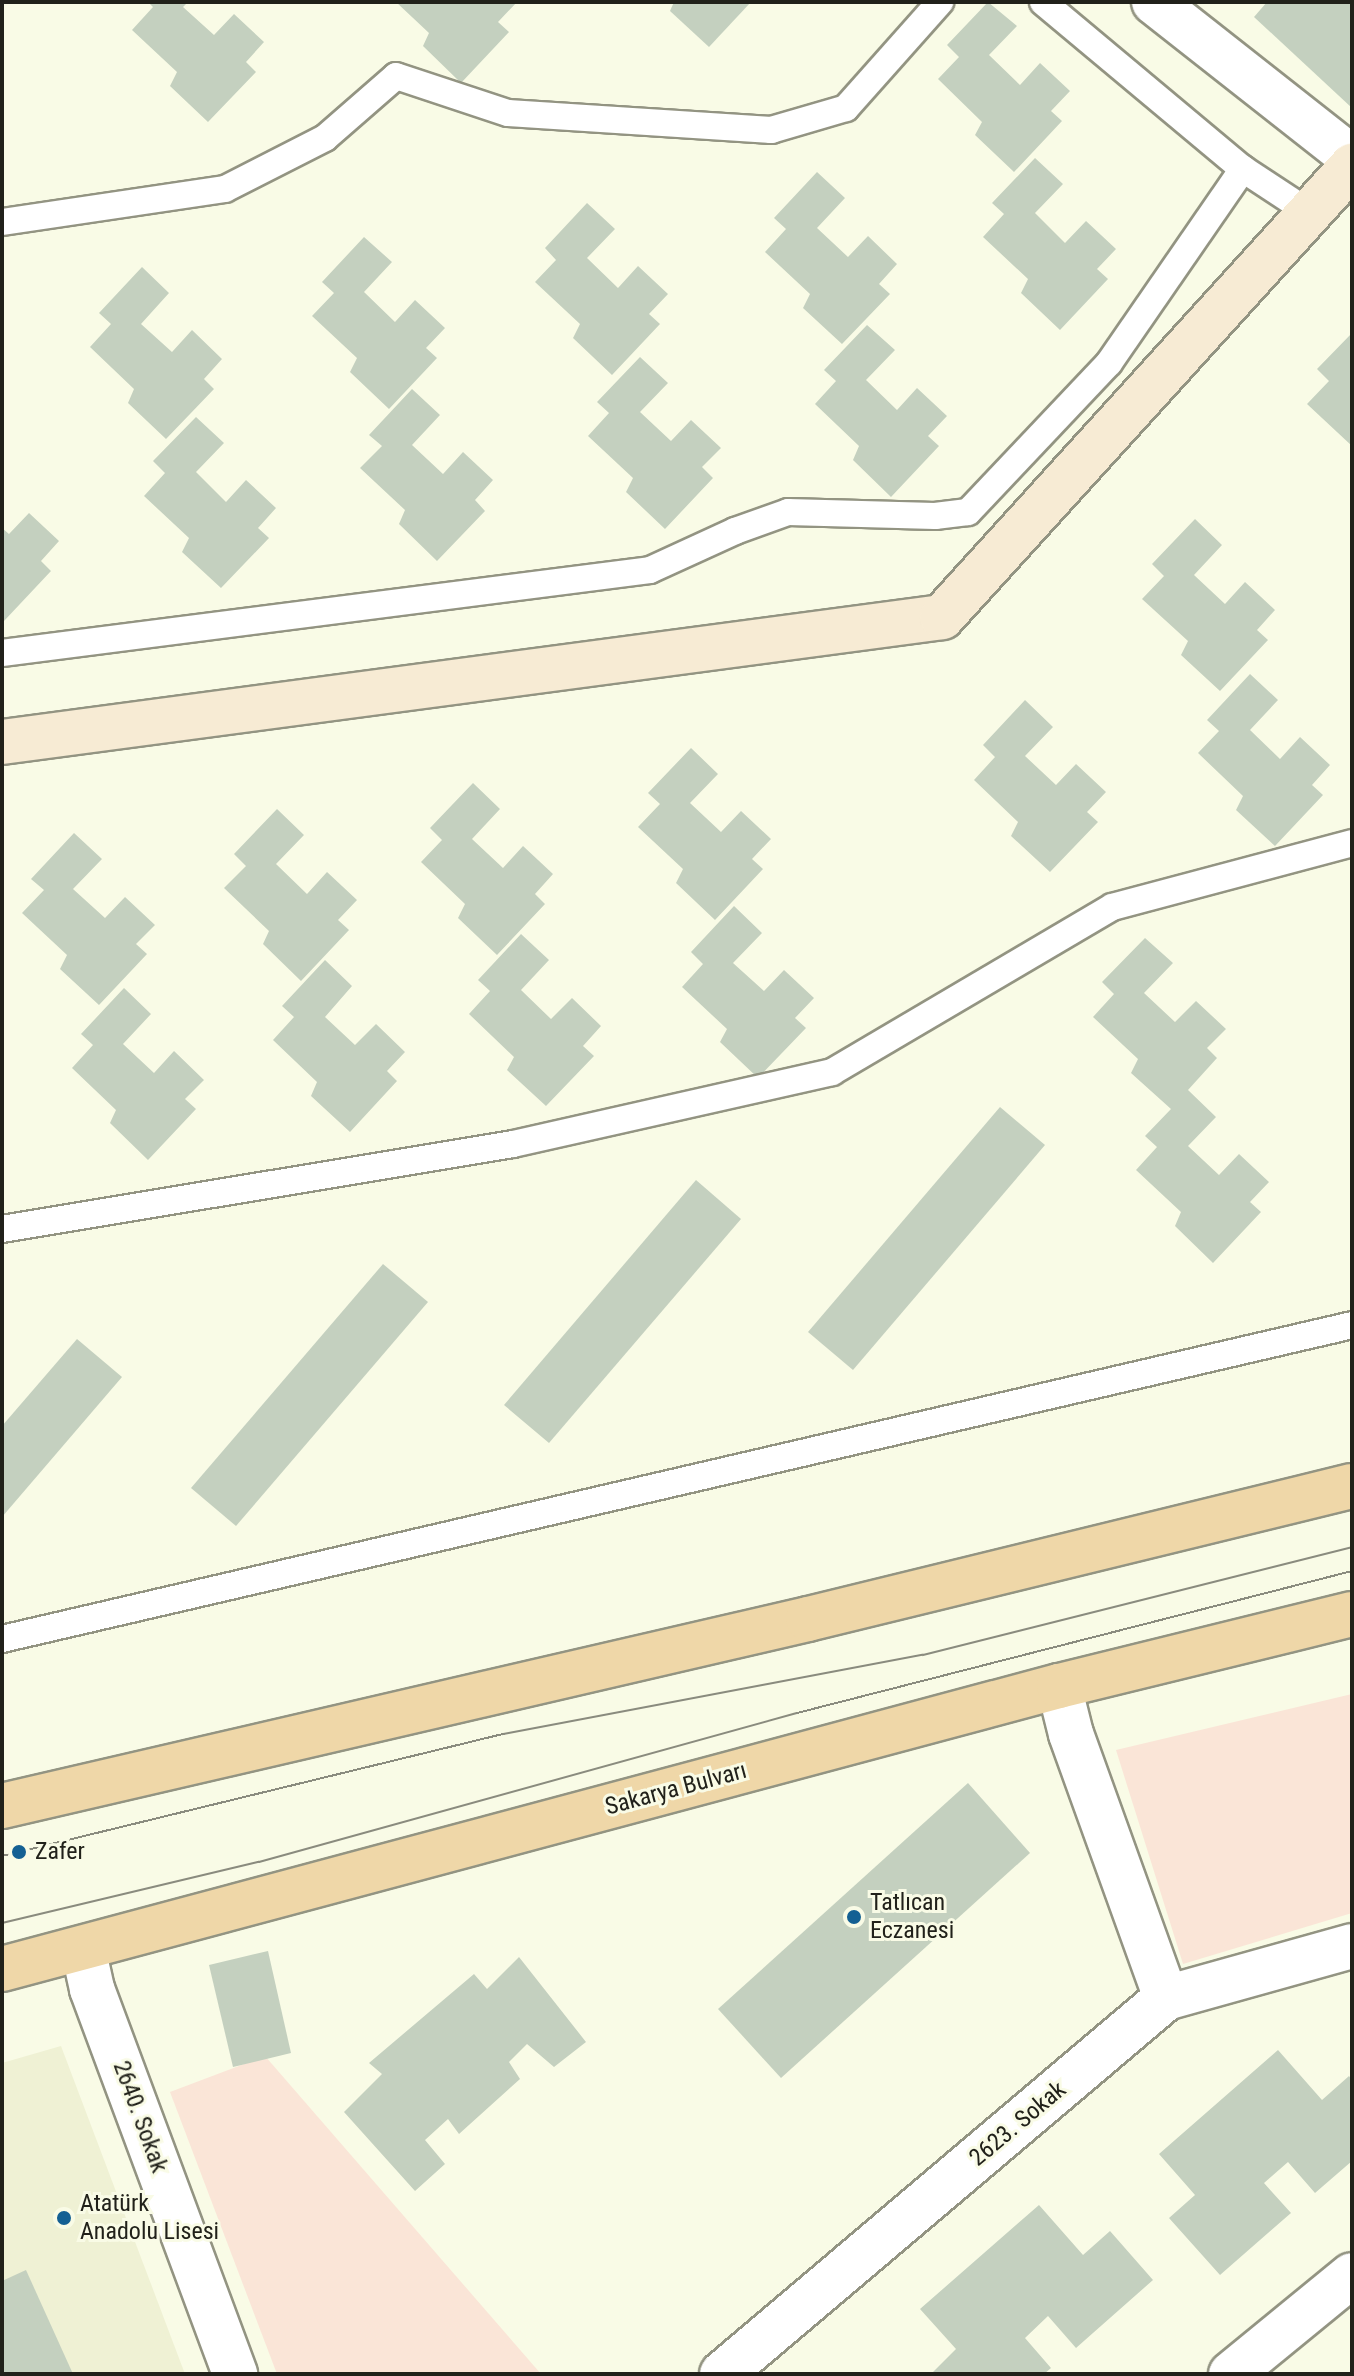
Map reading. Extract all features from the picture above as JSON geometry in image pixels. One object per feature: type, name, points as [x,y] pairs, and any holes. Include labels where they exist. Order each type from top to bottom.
[{"type":"main road","points":[[2,1806],[808,1619],[1352,1486]]},
{"type":"main road","name":"Sakarya Bulvarı","points":[[2,1969],[1059,1686],[1352,1614]]},
{"type":"street","points":[[1154,2],[1352,158]]},
{"type":"street","points":[[2,742],[942,617],[1352,166]]},
{"type":"street","points":[[1059,1686],[1071,1734],[1166,1998]]},
{"type":"street","name":"2623. Sokak","points":[[722,2374],[1166,1998],[1352,1946]]},
{"type":"street","name":"2640. Sokak","points":[[83,1948],[92,1989],[235,2374]]},
{"type":"street","points":[[1231,2374],[1352,2275]]},
{"type":"lane","points":[[2,222],[225,189],[325,138],[396,76],[508,113],[771,130],[846,108],[940,2]]},
{"type":"lane","points":[[1043,2],[1243,169],[1310,213]]},
{"type":"lane","points":[[2,653],[650,570],[735,531],[788,512],[935,516],[968,512],[1109,363],[1243,169]]},
{"type":"lane","points":[[2,1229],[513,1144],[832,1072],[1112,907],[1352,843]]},
{"type":"lane","points":[[2,1639],[1352,1325]]},
{"type":"shaded area","points":[[1352,1694],[1352,1913],[1183,1964],[1116,1750]]},
{"type":"shaded area","name":"Atatürk Anadolu Lisesi","points":[[61,2046],[185,2374],[2,2374],[2,2063]]},
{"type":"shaded area","points":[[265,2056],[541,2374],[277,2374],[170,2092]]},
{"type":"building","points":[[148,2],[188,2],[183,7],[214,35],[234,14],[264,42],[246,62],[256,72],[208,122],[170,86],[177,72],[132,30],[153,7]]},
{"type":"building","points":[[396,2],[517,2],[498,22],[509,32],[461,83],[423,46],[429,33]]},
{"type":"building","points":[[674,2],[751,2],[709,47],[670,11]]},
{"type":"building","points":[[988,2],[1017,26],[989,55],[1020,85],[1040,63],[1070,91],[1051,111],[1062,121],[1014,172],[975,135],[982,122],[938,79],[959,57],[947,45]]},
{"type":"building","points":[[1267,2],[1352,2],[1352,108],[1254,17]]},
{"type":"building","points":[[1035,158],[1063,184],[1035,213],[1065,243],[1086,221],[1116,249],[1097,269],[1108,279],[1060,330],[1021,293],[1028,279],[983,237],[1004,214],[992,203]]},
{"type":"building","points":[[817,172],[845,198],[817,228],[848,257],[868,236],[897,264],[879,284],[890,294],[842,344],[803,308],[810,294],[765,252],[786,229],[774,218]]},
{"type":"building","points":[[587,203],[615,229],[587,258],[618,288],[638,266],[668,294],[649,314],[660,324],[612,375],[573,338],[580,324],[535,282],[556,260],[545,248]]},
{"type":"building","points":[[364,237],[392,262],[364,292],[395,322],[415,300],[445,328],[426,348],[437,358],[389,409],[350,372],[357,358],[312,316],[334,293],[322,282]]},
{"type":"building","points":[[142,267],[169,293],[141,324],[172,352],[192,330],[222,359],[204,379],[214,389],[166,439],[128,403],[134,389],[90,347],[111,324],[99,313]]},
{"type":"building","points":[[867,325],[895,350],[866,380],[897,410],[917,388],[947,416],[928,436],[939,446],[891,497],[853,460],[859,446],[815,404],[836,381],[824,370]]},
{"type":"building","points":[[1352,333],[1352,446],[1307,404],[1329,381],[1317,369]]},
{"type":"building","points":[[640,357],[668,383],[640,412],[671,441],[691,420],[721,448],[702,467],[713,478],[665,529],[626,492],[633,478],[588,436],[609,413],[597,402]]},
{"type":"building","points":[[412,389],[440,415],[412,445],[443,474],[463,452],[493,480],[475,500],[485,511],[437,561],[399,524],[405,510],[360,468],[382,446],[369,435]]},
{"type":"building","points":[[196,417],[224,443],[196,472],[226,502],[246,480],[276,508],[258,528],[269,538],[221,588],[182,552],[189,538],[144,496],[165,473],[153,461]]},
{"type":"building","points":[[29,513],[59,541],[41,561],[51,571],[4,621],[2,528],[9,534]]},
{"type":"building","points":[[1195,519],[1222,545],[1194,575],[1225,604],[1245,582],[1275,610],[1257,630],[1268,640],[1220,691],[1181,655],[1188,641],[1142,599],[1164,576],[1152,564]]},
{"type":"building","points":[[1250,674],[1278,700],[1250,730],[1280,759],[1300,737],[1330,765],[1312,785],[1323,795],[1275,846],[1236,810],[1243,796],[1198,753],[1219,731],[1207,720]]},
{"type":"building","points":[[1025,700],[1053,727],[1025,756],[1056,785],[1076,764],[1106,792],[1087,812],[1098,822],[1050,872],[1011,836],[1018,822],[974,780],[995,757],[983,745]]},
{"type":"building","points":[[691,748],[718,774],[690,803],[721,832],[741,811],[771,839],[752,859],[763,869],[715,920],[676,883],[683,869],[638,827],[660,804],[648,793]]},
{"type":"building","points":[[473,783],[500,809],[472,839],[503,868],[523,846],[553,874],[535,894],[545,904],[497,955],[458,918],[465,904],[421,862],[442,840],[430,828]]},
{"type":"building","points":[[277,809],[304,835],[276,864],[307,894],[327,872],[357,900],[338,920],[349,930],[301,981],[263,944],[269,931],[224,888],[246,866],[234,854]]},
{"type":"building","points":[[74,833],[102,859],[73,889],[105,918],[125,897],[155,925],[136,944],[147,954],[99,1005],[60,969],[67,955],[22,913],[44,890],[31,879]]},
{"type":"building","points":[[734,906],[762,933],[733,963],[764,991],[784,970],[814,998],[795,1018],[806,1028],[758,1078],[720,1042],[727,1029],[682,987],[703,964],[691,952]]},
{"type":"building","points":[[521,934],[549,960],[521,990],[551,1019],[572,998],[601,1026],[583,1046],[594,1056],[546,1106],[507,1070],[514,1057],[469,1014],[490,991],[478,980]]},
{"type":"building","points":[[1145,938],[1173,963],[1144,993],[1175,1022],[1196,1001],[1226,1029],[1207,1048],[1217,1058],[1188,1090],[1216,1117],[1188,1146],[1219,1175],[1239,1154],[1269,1182],[1250,1202],[1261,1212],[1213,1263],[1175,1226],[1181,1212],[1136,1170],[1157,1147],[1145,1136],[1171,1109],[1131,1073],[1138,1059],[1093,1017],[1114,994],[1102,982]]},
{"type":"building","points":[[325,960],[352,986],[325,1017],[355,1045],[376,1024],[405,1052],[387,1071],[397,1081],[350,1132],[311,1096],[317,1082],[273,1040],[294,1017],[282,1006]]},
{"type":"building","points":[[124,988],[151,1014],[123,1044],[154,1073],[174,1051],[204,1080],[185,1099],[196,1109],[148,1160],[110,1123],[116,1110],[72,1068],[93,1045],[81,1034]]},
{"type":"building","points":[[1000,1107],[1045,1145],[853,1370],[808,1332]]},
{"type":"building","points":[[696,1180],[741,1219],[549,1443],[504,1405]]},
{"type":"building","points":[[383,1264],[428,1302],[236,1526],[191,1488]]},
{"type":"building","points":[[77,1339],[122,1377],[2,1517],[2,1426]]},
{"type":"building","points":[[968,1783],[1030,1853],[781,2078],[718,2009]]},
{"type":"building","points":[[268,1951],[291,2053],[233,2067],[209,1965]]},
{"type":"building","points":[[519,1957],[586,2042],[554,2067],[527,2044],[509,2062],[520,2079],[459,2134],[448,2119],[425,2140],[445,2164],[415,2191],[344,2112],[382,2074],[369,2063],[474,1974],[487,1989]]},
{"type":"building","points":[[1278,2050],[1322,2100],[1349,2076],[1352,2080],[1352,2161],[1315,2193],[1288,2162],[1264,2183],[1291,2213],[1220,2275],[1169,2218],[1195,2195],[1159,2154]]},
{"type":"building","points":[[1039,2205],[1083,2255],[1110,2231],[1153,2280],[1076,2348],[1048,2316],[1025,2338],[1051,2368],[1044,2374],[931,2374],[956,2349],[920,2309]]},
{"type":"building","points":[[26,2270],[73,2374],[2,2374],[2,2281]]},
{"type":"tram line","points":[[2,1856],[503,1734],[923,1655],[1352,1547]]},
{"type":"tram line","points":[[2,1923],[259,1862],[797,1713],[1352,1571]]},
{"type":"place","name":"Zafer","points":[[19,1852]]},
{"type":"place","name":"Tatlıcan Eczanesi","points":[[854,1917]]},
{"type":"place","name":"Atatürk Anadolu Lisesi","points":[[64,2218]]}]
